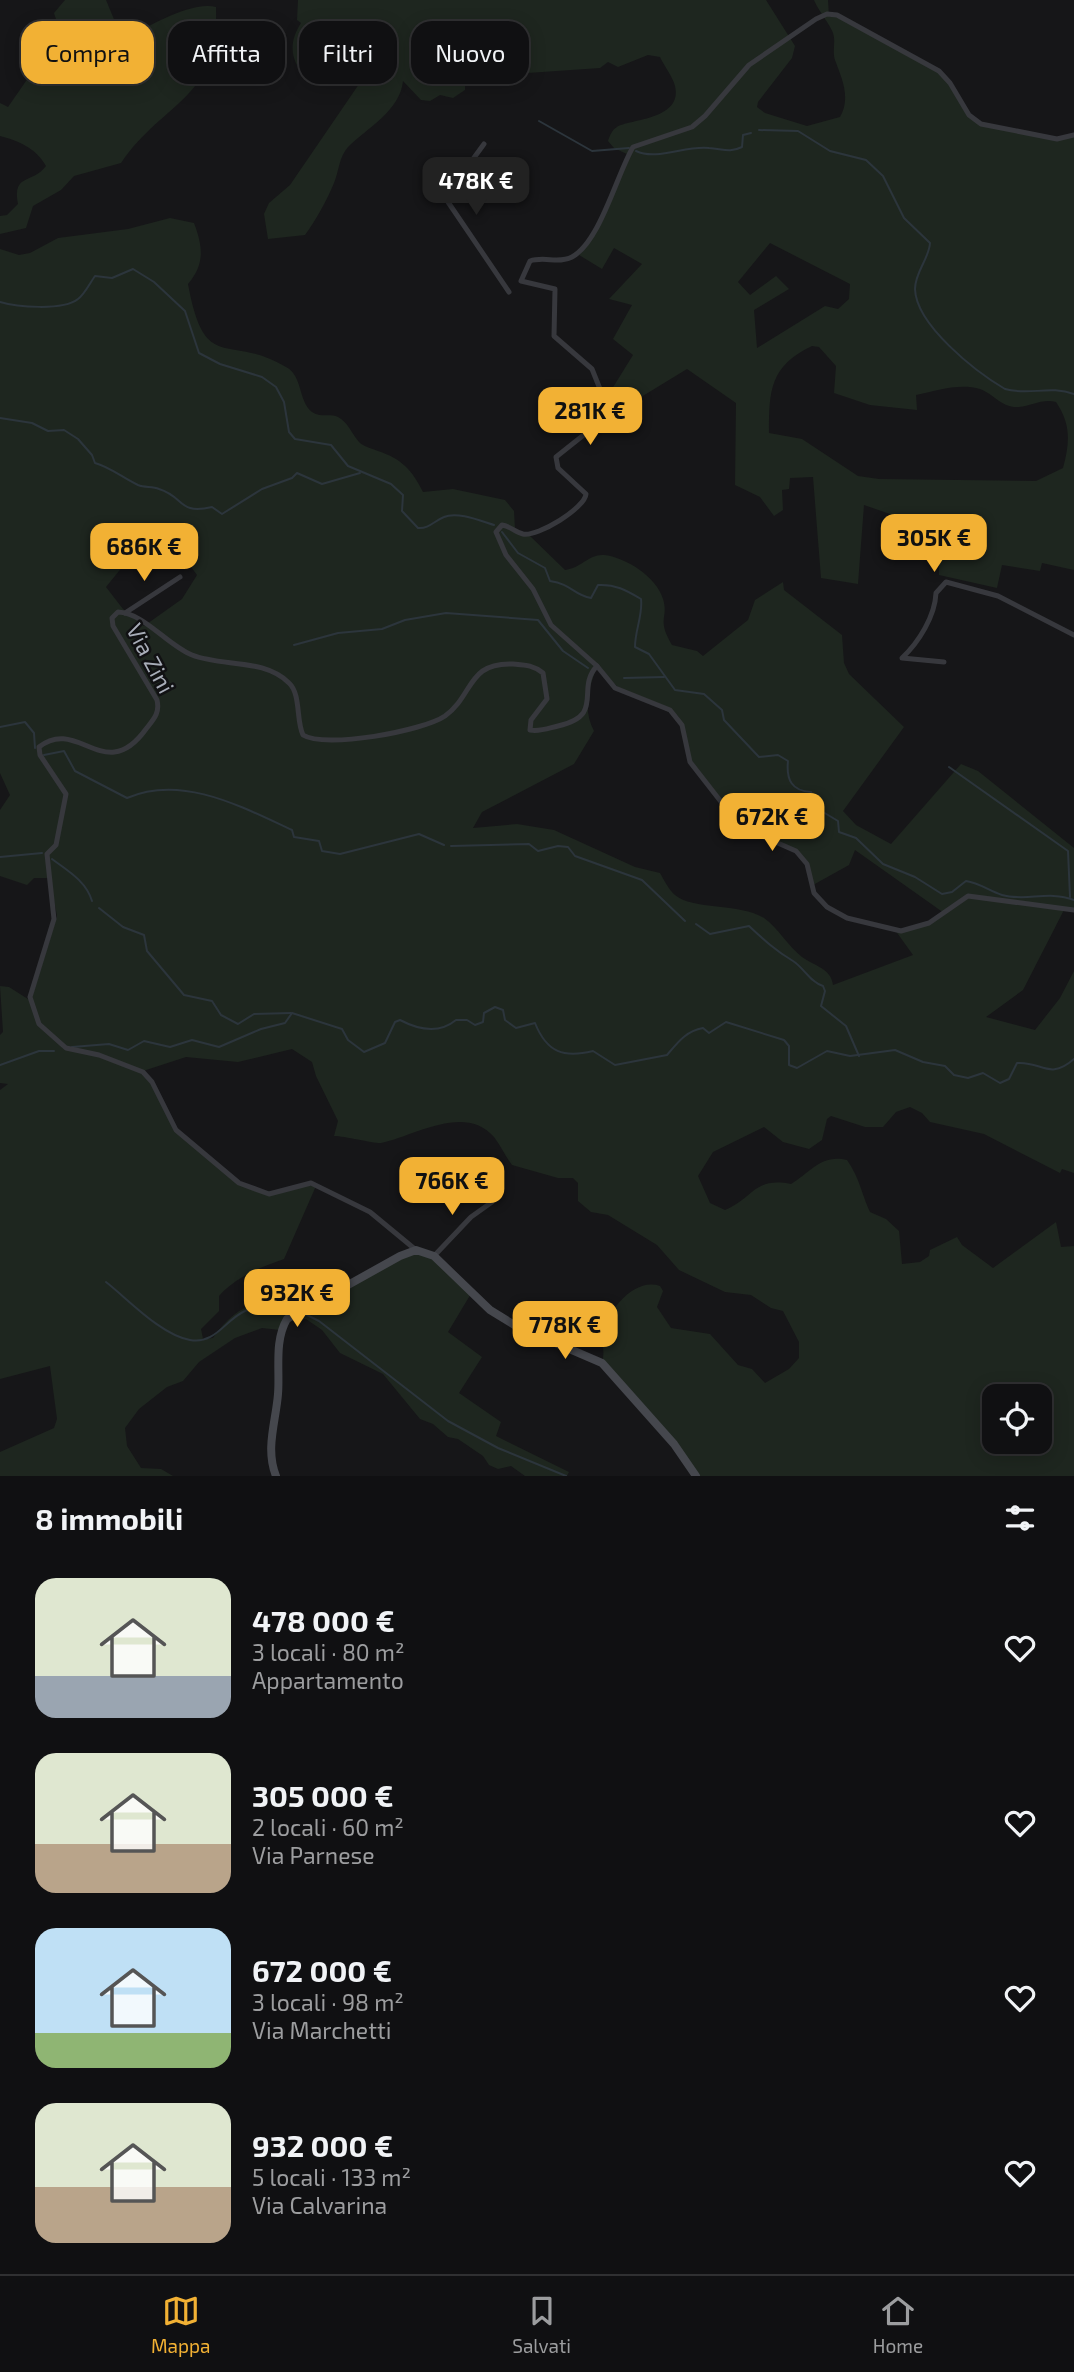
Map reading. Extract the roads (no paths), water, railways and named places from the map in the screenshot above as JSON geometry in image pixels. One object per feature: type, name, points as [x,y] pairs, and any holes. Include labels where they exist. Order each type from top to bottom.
[{"type":"street","points":[[1074,135],[1057,139],[981,124],[969,115],[950,83],[939,71],[845,19],[827,13],[749,65],[705,116],[692,127],[633,147],[602,216],[584,245],[570,258],[539,257],[530,261],[521,281],[555,289],[554,336],[592,369],[610,414],[556,457],[558,468],[583,488],[586,500],[542,533],[523,534],[502,525],[496,532],[506,555],[533,589],[551,625],[623,693],[670,710],[682,725],[691,762],[729,812],[748,830],[796,851],[807,864],[814,893],[836,913],[901,931],[929,923],[968,896],[1074,910]]},
{"type":"street","points":[[484,144],[449,192],[448,202],[509,292]]},
{"type":"street","points":[[125,613],[180,577]]},
{"type":"street","points":[[944,662],[902,658],[912,648],[936,606],[936,593],[946,582],[998,596],[1074,635]]},
{"type":"street","name":"Via Zini","points":[[416,1250],[370,1212],[311,1183],[269,1194],[239,1183],[176,1130],[152,1082],[143,1072],[99,1055],[65,1048],[39,1024],[30,997],[54,919],[47,854],[56,845],[66,794],[40,755],[39,747],[60,737],[105,752],[121,753],[135,745],[158,714],[152,690],[113,626],[112,618],[118,612],[125,613],[187,653],[205,660],[242,663],[286,681],[292,687],[303,735],[326,741],[369,737],[441,718],[452,709],[474,678],[493,664],[534,666],[543,673],[547,699],[531,720],[530,730],[572,723],[584,715],[593,671],[597,666]]},
{"type":"street","points":[[434,1256],[471,1217],[492,1202]]},
{"type":"street","points":[[276,1476],[272,1430],[278,1397],[280,1330],[287,1319],[400,1256],[416,1250],[434,1256],[490,1310],[516,1326],[602,1363],[674,1444],[695,1476]]},
{"type":"waterway","points":[[539,121],[592,151],[629,148]]},
{"type":"waterway","points":[[759,130],[798,131],[830,151],[866,160],[883,176],[904,218],[930,243],[915,289],[918,303],[936,332],[964,359],[1005,389],[1056,390],[1074,394]]},
{"type":"waterway","points":[[636,151],[662,154],[700,148],[734,150],[742,147],[743,135],[751,133]]},
{"type":"waterway","points":[[0,302],[51,307],[71,303],[85,292],[95,276],[112,278],[133,269],[154,282],[185,311],[199,353],[220,364],[262,377],[276,387],[284,402],[289,432],[295,439],[331,445],[348,466],[391,484],[403,495],[402,511],[418,528],[449,515],[469,517],[494,525]]},
{"type":"waterway","points":[[0,418],[32,423],[48,431],[64,430],[78,439],[92,455],[95,463],[138,485],[167,492],[187,507],[212,507],[222,514],[262,489],[292,478],[297,473],[322,484],[360,473]]},
{"type":"waterway","points":[[502,532],[518,553],[545,568],[550,581],[563,584],[591,598],[598,585],[604,585],[620,588],[641,599],[635,647],[649,654],[675,690],[704,694],[722,710],[724,720],[759,757],[778,755],[788,761],[789,779],[795,787],[811,792],[818,809],[838,821],[839,832],[856,838],[883,864],[915,877],[942,894],[952,892],[966,881],[1011,897],[1055,896],[1074,900]]},
{"type":"waterway","points":[[294,645],[338,633],[382,629],[405,620],[446,613],[538,620],[563,651],[588,668]]},
{"type":"waterway","points":[[624,678],[664,677]]},
{"type":"waterway","points":[[0,727],[25,722],[34,733],[35,748]]},
{"type":"waterway","points":[[44,755],[64,751],[75,771],[127,798],[169,790],[211,796],[232,803],[292,830],[294,837],[319,841],[322,851],[340,854],[419,834],[444,845]]},
{"type":"waterway","points":[[949,767],[1068,851],[1070,897]]},
{"type":"waterway","points":[[451,846],[529,844],[538,851],[558,846],[568,847],[575,856],[642,880],[685,921]]},
{"type":"waterway","points":[[0,857],[42,853]]},
{"type":"waterway","points":[[52,859],[81,882],[92,901]]},
{"type":"waterway","points":[[99,908],[123,927],[144,935],[147,951],[184,995],[212,1001],[221,1015],[238,1024],[254,1014],[291,1013]]},
{"type":"waterway","points":[[696,924],[710,934],[749,926],[797,964],[823,986],[825,991],[821,1006],[846,1026],[859,1056]]},
{"type":"waterway","points":[[72,1047],[109,1044],[128,1050],[144,1041],[170,1047],[192,1040],[219,1047],[261,1029],[285,1023],[292,1013],[342,1029],[348,1040],[364,1052],[385,1043],[395,1022],[400,1020],[429,1029],[443,1027],[456,1020],[467,1020],[475,1025],[483,1022],[484,1013],[495,1007],[503,1010],[505,1020],[516,1028],[535,1023],[545,1041],[558,1051],[573,1054],[593,1051],[615,1065],[667,1055],[692,1032],[703,1028],[709,1033],[726,1022],[784,1040],[789,1046],[789,1065],[797,1068],[827,1051],[850,1056],[895,1050],[923,1062],[945,1066],[954,1075],[968,1078],[983,1073],[1000,1083],[1009,1079],[1017,1063],[1058,1069],[1074,1059]]},
{"type":"waterway","points":[[0,1065],[39,1051],[54,1051]]},
{"type":"waterway","points":[[106,1282],[157,1324],[190,1340],[206,1339],[238,1315],[251,1309],[269,1307],[292,1312]]},
{"type":"waterway","points":[[305,1314],[319,1321],[448,1421],[498,1448],[566,1476]]}]
